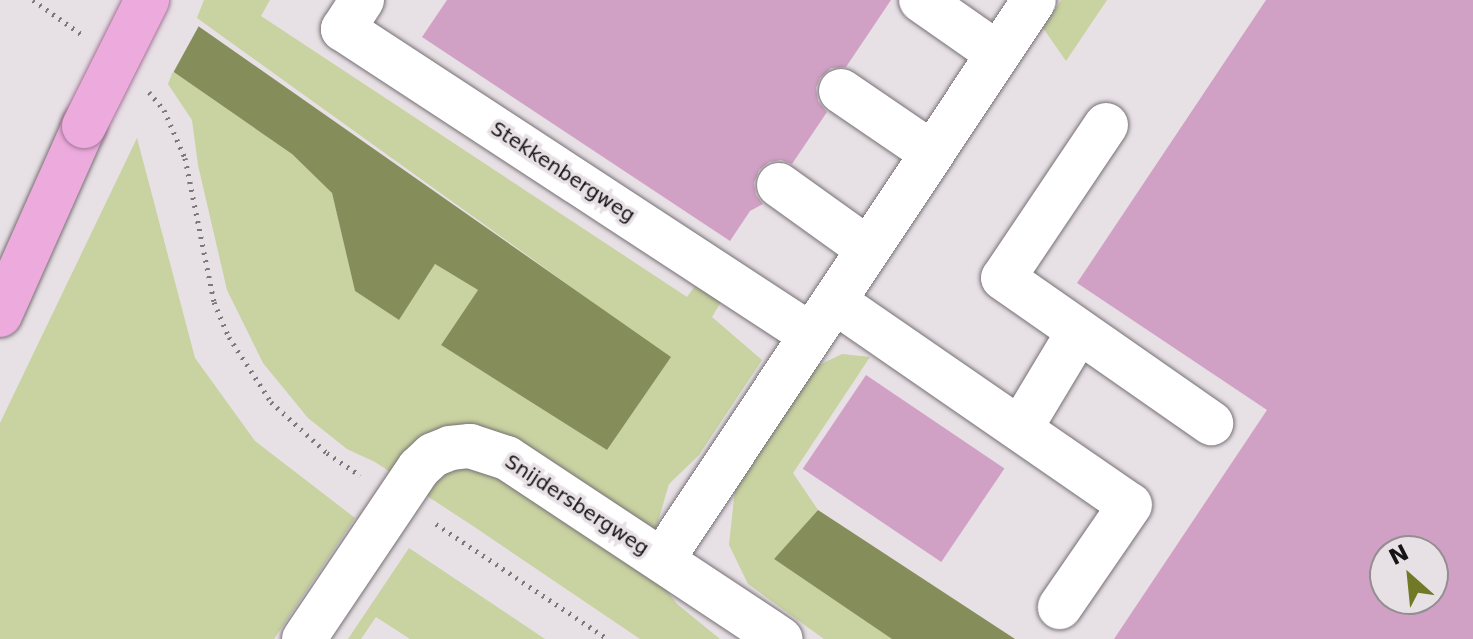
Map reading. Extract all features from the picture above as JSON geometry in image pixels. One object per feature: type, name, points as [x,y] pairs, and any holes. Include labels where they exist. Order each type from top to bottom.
[{"type":"highway","points":[[0,315],[84,126],[147,0]]},
{"type":"street","name":"Stekkenbergweg","points":[[362,0],[343,29],[823,318]]},
{"type":"street","points":[[921,0],[998,54]]},
{"type":"street","points":[[662,560],[1034,0]]},
{"type":"street","points":[[841,91],[932,153]]},
{"type":"street","points":[[1106,125],[1003,278],[1211,423]]},
{"type":"street","points":[[779,185],[868,249]]},
{"type":"street","points":[[823,318],[1020,429],[1130,505],[1060,607]]},
{"type":"street","points":[[1020,429],[1079,331]]},
{"type":"street","name":"Snijdersbergweg","points":[[304,639],[397,499],[433,455],[460,447],[489,450],[780,639]]},
{"type":"path","points":[[164,110],[185,158],[214,302],[243,360],[271,402],[327,453],[608,639]]},
{"type":"shaded area","points":[[70,0],[161,0],[671,357],[607,450],[441,345],[478,290],[435,264],[399,320],[355,291],[332,193],[292,154]]},
{"type":"shaded area","points":[[204,0],[270,0],[261,16],[687,297],[695,286],[721,302],[712,317],[762,360],[699,455],[669,484],[652,542],[657,577],[677,604],[720,639],[640,639],[375,462],[347,449],[308,418],[263,363],[227,290],[198,165],[192,120],[168,84],[173,71],[292,154],[332,193],[355,291],[399,320],[435,264],[478,290],[441,345],[607,450],[670,358],[197,18]]},
{"type":"shaded area","points":[[1061,0],[1107,0],[1066,61],[1043,28]]},
{"type":"shaded area","points":[[137,138],[195,358],[255,441],[355,518],[274,639],[0,639],[0,423]]},
{"type":"shaded area","points":[[842,354],[870,357],[793,473],[818,510],[774,559],[893,639],[824,639],[748,584],[729,545],[735,489],[817,366]]},
{"type":"shaded area","points":[[818,510],[1015,639],[892,639],[774,559]]},
{"type":"shaded area","points":[[409,548],[545,639],[410,639],[376,617],[361,639],[348,639]]},
{"type":"pier","points":[[66,0],[168,0],[201,22],[173,73]]},
{"type":"building","points":[[447,0],[891,0],[846,67],[831,68],[820,78],[816,88],[818,101],[827,112],[792,164],[781,160],[769,162],[759,170],[754,183],[756,195],[763,204],[750,211],[730,241],[422,37]]},
{"type":"building","points":[[1266,0],[1473,0],[1473,639],[1114,639],[1267,410],[1077,283]]},
{"type":"building","points":[[866,375],[1004,468],[941,562],[803,469]]}]
